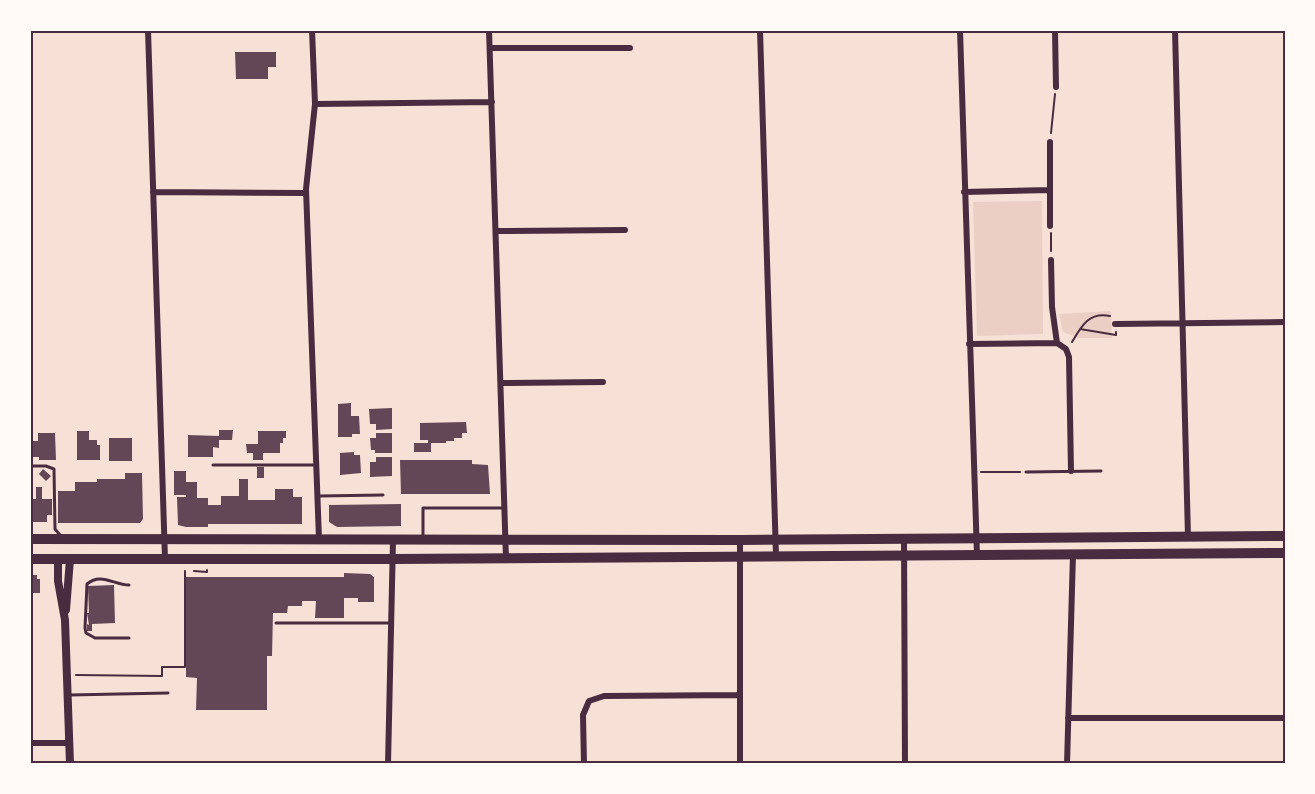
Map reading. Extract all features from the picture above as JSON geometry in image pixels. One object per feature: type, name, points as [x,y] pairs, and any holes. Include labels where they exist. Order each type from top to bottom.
[{"type":"main road","points":[[30,539],[776,540],[1285,536]]},
{"type":"main road","points":[[58,559],[63,539]]},
{"type":"main road","points":[[63,539],[70,559]]},
{"type":"main road","points":[[30,559],[506,559],[1285,553]]},
{"type":"street","points":[[148,30],[165,559]]},
{"type":"street","points":[[312,30],[315,104],[306,193],[319,539]]},
{"type":"street","points":[[489,30],[506,559]]},
{"type":"street","points":[[760,30],[776,556]]},
{"type":"street","points":[[960,30],[977,555]]},
{"type":"street","points":[[1055,30],[1056,87]]},
{"type":"street","points":[[1175,30],[1188,537]]},
{"type":"street","points":[[489,48],[630,48]]},
{"type":"street","points":[[315,104],[492,102]]},
{"type":"street","points":[[1050,142],[1050,226]]},
{"type":"street","points":[[964,192],[1050,190]]},
{"type":"street","points":[[153,192],[306,193]]},
{"type":"street","points":[[496,231],[625,230]]},
{"type":"street","points":[[1051,260],[1052,307],[1057,343]]},
{"type":"street","points":[[1115,324],[1285,321]]},
{"type":"street","points":[[969,344],[1057,343],[1066,349],[1069,357],[1071,471]]},
{"type":"street","points":[[502,383],[603,382]]},
{"type":"street","points":[[904,538],[905,764]]},
{"type":"street","points":[[388,764],[393,540]]},
{"type":"street","points":[[740,540],[740,764]]},
{"type":"street","points":[[1067,764],[1073,555]]},
{"type":"street","points":[[58,559],[58,581],[65,620]]},
{"type":"street","points":[[70,559],[65,620],[70,764]]},
{"type":"street","points":[[584,764],[583,715],[589,701],[603,696],[740,695]]},
{"type":"street","points":[[1068,718],[1285,718]]},
{"type":"street","points":[[30,742],[69,743]]},
{"type":"lane","points":[[213,465],[316,465]]},
{"type":"lane","points":[[30,466],[46,466],[54,469],[55,529],[63,539]]},
{"type":"lane","points":[[1026,472],[1101,471]]},
{"type":"lane","points":[[317,496],[383,495]]},
{"type":"lane","points":[[423,540],[423,508],[505,508]]},
{"type":"lane","points":[[129,585],[115,584],[104,578],[92,580],[87,584],[85,628],[86,633],[95,638],[129,638]]},
{"type":"lane","points":[[276,623],[392,623]]},
{"type":"lane","points":[[68,694],[168,693]]},
{"type":"path","points":[[1050,142],[1056,87]]},
{"type":"path","points":[[1050,226],[1051,260]]},
{"type":"path","points":[[1066,349],[1080,329],[1086,322],[1096,315],[1109,315],[1115,324],[1116,335],[1080,329]]},
{"type":"path","points":[[974,472],[1026,472]]},
{"type":"path","points":[[67,675],[162,676],[162,667],[184,667],[185,571],[207,572],[207,559]]},
{"type":"shaded area","points":[[1042,201],[1043,334],[977,336],[973,202]]},
{"type":"shaded area","points":[[1111,311],[1112,338],[1079,338],[1063,332],[1059,314]]},
{"type":"building","points":[[235,52],[276,52],[276,67],[268,67],[268,79],[236,79]]},
{"type":"building","points":[[351,403],[351,416],[359,416],[360,434],[352,434],[352,437],[338,437],[338,404]]},
{"type":"building","points":[[392,408],[392,429],[376,430],[376,424],[370,424],[369,409]]},
{"type":"building","points":[[466,422],[467,433],[462,433],[462,438],[454,438],[454,441],[446,441],[446,443],[431,443],[431,452],[414,452],[414,443],[428,443],[428,440],[420,440],[420,423]]},
{"type":"building","points":[[219,430],[233,430],[232,440],[219,440],[219,448],[213,447],[213,457],[188,457],[188,435],[219,436]]},
{"type":"building","points":[[77,431],[89,431],[89,440],[97,440],[97,445],[100,445],[100,460],[77,460]]},
{"type":"building","points":[[258,431],[286,431],[286,438],[283,438],[283,443],[280,443],[280,453],[263,453],[263,460],[253,460],[253,453],[247,453],[246,444],[258,444]]},
{"type":"building","points":[[38,433],[55,433],[56,460],[39,460],[39,457],[30,457],[30,441],[38,441]]},
{"type":"building","points":[[376,433],[392,433],[392,453],[375,453],[375,450],[371,450],[370,438],[376,438]]},
{"type":"building","points":[[109,438],[132,438],[132,461],[109,461]]},
{"type":"building","points":[[354,452],[354,455],[360,455],[361,473],[340,475],[340,453]]},
{"type":"building","points":[[376,457],[392,457],[392,476],[370,477],[370,462],[376,462]]},
{"type":"building","points":[[400,460],[472,460],[472,464],[488,465],[490,494],[401,494]]},
{"type":"building","points":[[257,467],[264,467],[264,478],[257,478]]},
{"type":"building","points":[[30,469],[33,469],[33,499],[36,499],[36,487],[42,487],[42,499],[52,499],[52,515],[47,515],[47,522],[33,522],[33,527],[30,527]]},
{"type":"building","points":[[43,469],[51,476],[46,481],[39,474]]},
{"type":"building","points":[[174,471],[186,471],[186,482],[197,482],[197,498],[208,498],[208,505],[221,505],[221,496],[239,496],[239,479],[248,479],[248,500],[275,500],[275,489],[293,489],[293,497],[302,497],[302,524],[208,524],[208,527],[178,525],[177,497],[186,497],[186,495],[174,495]]},
{"type":"building","points":[[125,473],[142,473],[143,519],[140,523],[58,523],[58,491],[75,491],[75,482],[125,479]]},
{"type":"building","points":[[401,504],[401,526],[337,527],[329,522],[329,505]]},
{"type":"building","points":[[344,573],[370,574],[374,577],[374,602],[358,602],[358,598],[344,598],[344,618],[315,618],[316,601],[302,601],[302,606],[288,606],[287,613],[273,613],[272,656],[267,656],[267,710],[196,710],[197,678],[186,677],[186,577],[344,577]]},
{"type":"building","points":[[30,575],[37,575],[37,579],[40,579],[40,593],[30,593]]},
{"type":"building","points":[[114,585],[115,623],[92,624],[92,631],[87,631],[87,624],[89,625],[88,586]]}]
